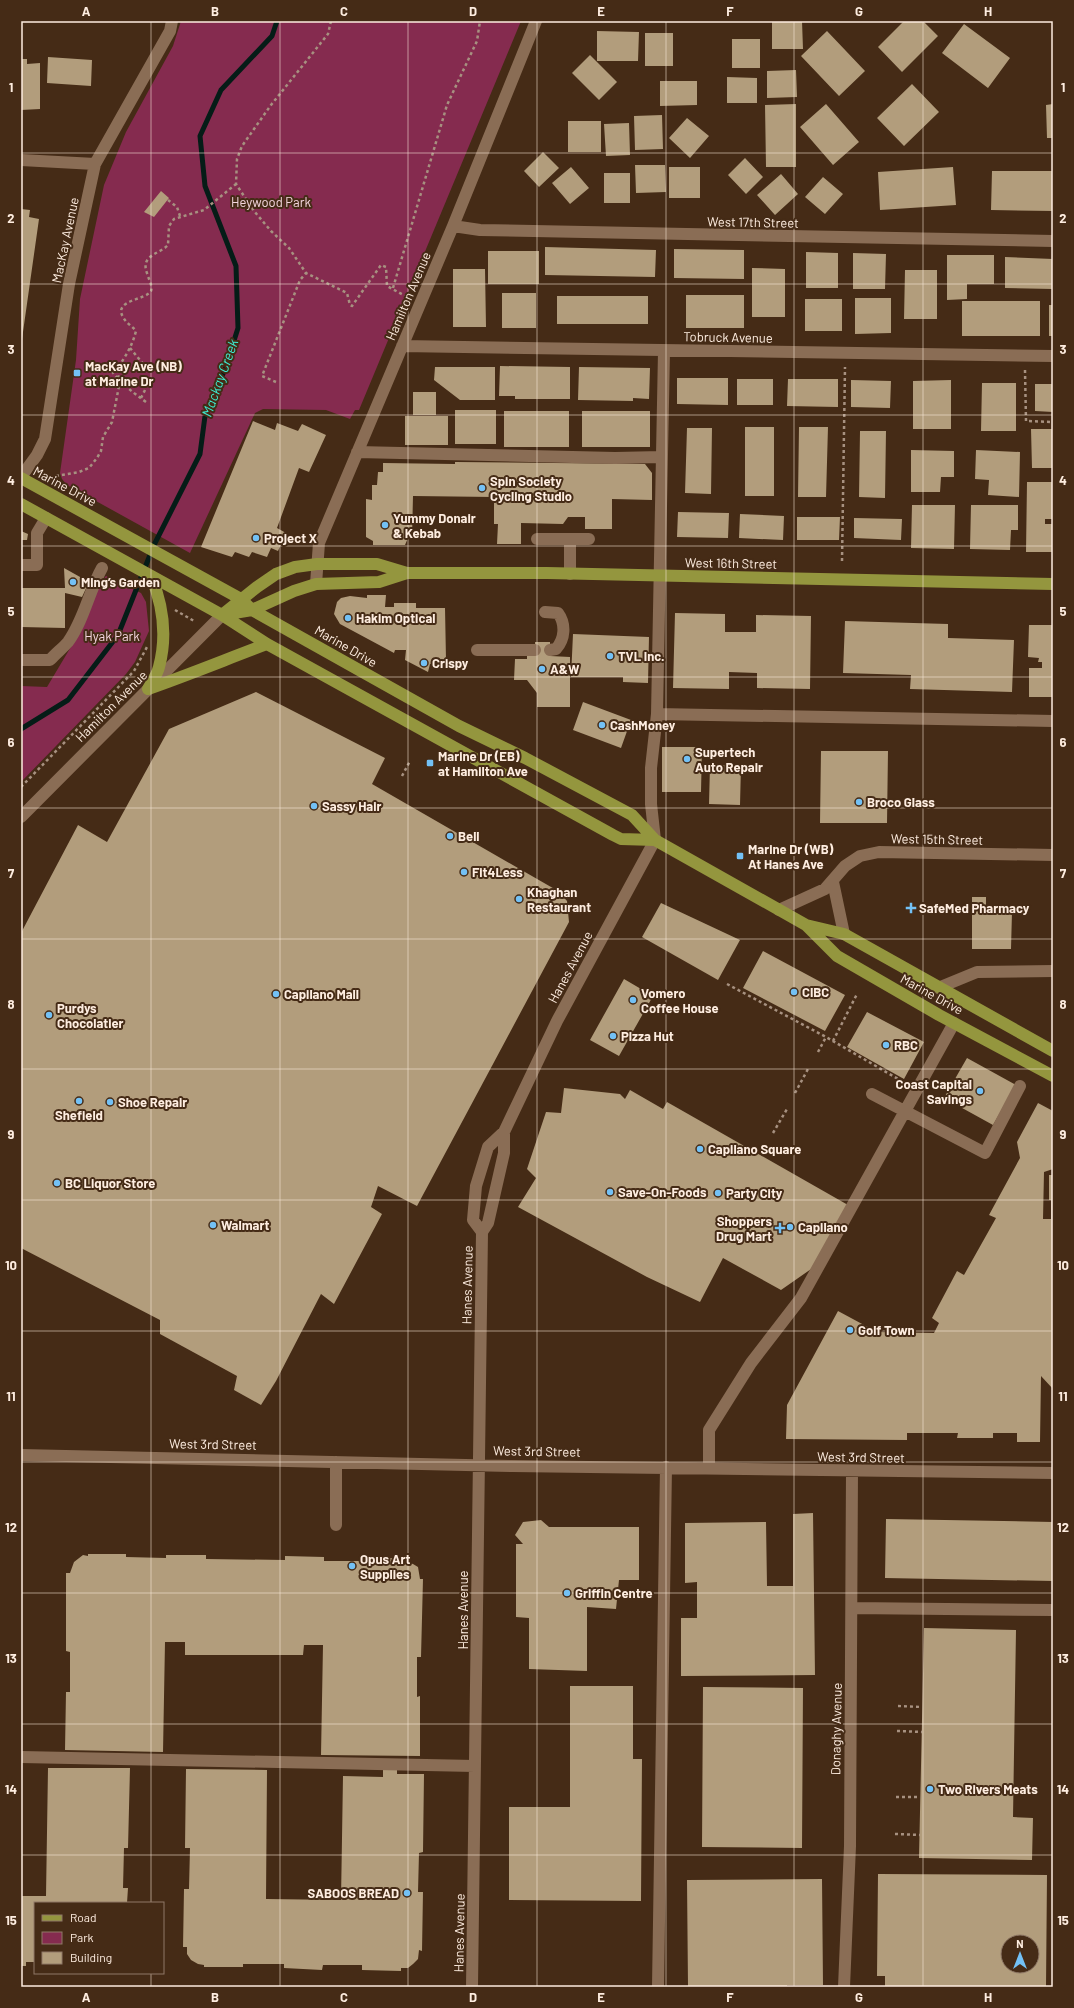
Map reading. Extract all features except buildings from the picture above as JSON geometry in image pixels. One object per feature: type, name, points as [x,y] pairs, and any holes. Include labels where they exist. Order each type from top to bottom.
[{"type":"main road","name":"Marine Drive","points":[[21,477],[241,599],[252,610],[459,726],[525,758],[632,815],[655,840],[779,910],[806,925],[844,934],[938,988],[1053,1051]]},
{"type":"main road","name":"Marine Drive","points":[[21,504],[222,615],[267,644],[613,835],[622,839],[655,840]]},
{"type":"main road","name":"West 16th Street","points":[[222,615],[241,599],[276,574],[295,568],[317,564],[377,564],[407,573],[570,574],[1053,584]]},
{"type":"main road","name":"West 16th Street","points":[[222,615],[252,610],[294,591],[316,584],[379,582],[407,573]]},
{"type":"main road","points":[[148,689],[159,668],[163,639],[161,601],[151,576]]},
{"type":"main road","points":[[148,689],[195,673],[228,658],[267,644]]},
{"type":"main road","name":"Marine Drive","points":[[806,925],[837,956],[954,1023],[1053,1076]]},
{"type":"street","name":"MacKay Avenue","points":[[21,477],[37,455],[45,439],[69,284],[95,164],[170,31],[172,21]]},
{"type":"street","name":"Hamilton Avenue","points":[[316,584],[319,543],[453,226],[536,21]]},
{"type":"street","points":[[21,160],[95,164]]},
{"type":"street","name":"West 17th Street","points":[[453,226],[480,230],[1053,241]]},
{"type":"street","name":"Tobruck Avenue","points":[[402,346],[1053,356]]},
{"type":"street","points":[[655,840],[651,804],[651,768],[657,714],[664,350]]},
{"type":"street","points":[[357,452],[616,458],[661,457]]},
{"type":"street","points":[[21,565],[37,565],[37,533],[46,518]]},
{"type":"street","points":[[537,539],[589,539]]},
{"type":"street","points":[[570,539],[570,574]]},
{"type":"street","points":[[21,660],[50,660],[67,642],[80,620],[94,582],[102,568]]},
{"type":"street","points":[[546,612],[558,613],[563,625],[562,642],[556,649],[550,650]]},
{"type":"street","name":"Hamilton Avenue","points":[[21,817],[222,615]]},
{"type":"street","points":[[477,650],[535,650]]},
{"type":"street","points":[[657,714],[1053,721]]},
{"type":"street","name":"Hanes Avenue","points":[[482,1232],[473,1220],[476,1186],[488,1147],[504,1132],[557,1021],[655,840]]},
{"type":"street","name":"West 15th Street","points":[[779,910],[817,894],[833,882],[844,866],[860,856],[879,852],[1053,855]]},
{"type":"street","points":[[833,882],[844,934]]},
{"type":"street","points":[[938,988],[977,972],[1053,971]]},
{"type":"street","points":[[709,1468],[709,1430],[752,1363],[801,1298],[954,1023]]},
{"type":"street","points":[[872,1094],[985,1154],[1020,1086]]},
{"type":"street","name":"Hanes Avenue","points":[[472,1987],[482,1232],[488,1223],[504,1153],[504,1132]]},
{"type":"street","name":"West 3rd Street","points":[[21,1455],[336,1462],[1053,1473]]},
{"type":"street","points":[[336,1462],[336,1525]]},
{"type":"street","points":[[658,1987],[666,1467]]},
{"type":"street","name":"Donaghy Avenue","points":[[844,1987],[850,1846],[852,1471]]},
{"type":"street","points":[[852,1608],[1053,1610]]},
{"type":"street","points":[[21,1757],[475,1766]]},
{"type":"path","points":[[331,21],[328,34],[271,105],[242,146],[237,159],[236,184],[254,211],[270,231],[289,248],[306,273],[347,293],[350,305],[352,306],[381,265],[386,267],[387,286],[393,288],[447,106],[477,42],[480,21]]},
{"type":"path","points":[[56,476],[79,472],[88,468],[97,458],[100,451],[103,437],[112,422],[120,381],[117,374],[118,367],[130,348],[136,331],[123,318],[122,312],[126,302],[146,295],[150,292],[151,287],[145,269],[146,262],[151,254],[168,245],[169,226],[174,218],[204,210],[231,190],[236,184]]},
{"type":"path","points":[[168,200],[178,207],[180,216]]},
{"type":"path","points":[[276,382],[262,376],[300,280],[306,273]]},
{"type":"path","points":[[130,348],[144,365]]},
{"type":"path","points":[[97,365],[109,368],[120,381],[146,402]]},
{"type":"path","points":[[842,561],[845,366]]},
{"type":"path","points":[[1025,370],[1026,421],[1053,422]]},
{"type":"path","points":[[141,398],[146,388]]},
{"type":"path","points":[[170,606],[194,621]]},
{"type":"path","points":[[21,787],[134,671],[149,642]]},
{"type":"path","points":[[402,776],[410,761]]},
{"type":"path","points":[[727,984],[826,1037],[904,1083]]},
{"type":"path","points":[[833,1041],[857,994]]},
{"type":"path","points":[[818,1052],[826,1037]]},
{"type":"path","points":[[795,1093],[808,1069]]},
{"type":"path","points":[[773,1133],[786,1109]]},
{"type":"path","points":[[898,1706],[922,1707]]},
{"type":"path","points":[[897,1731],[922,1732]]},
{"type":"path","points":[[896,1797],[920,1797]]},
{"type":"path","points":[[895,1834],[920,1835]]},
{"type":"green space","name":"Heywood Park","points":[[181,21],[521,21],[359,410],[355,410],[350,419],[326,410],[263,409],[255,413],[190,553],[67,485],[62,479],[60,473],[76,360],[80,299],[104,185],[126,132],[173,46]]},
{"type":"green space","name":"Hyak Park","points":[[106,576],[141,593],[146,602],[149,631],[135,662],[126,674],[21,782],[21,686],[47,687],[78,635],[98,586]]},
{"type":"waterway","name":"Mackay Creek","points":[[21,729],[68,700],[118,635],[154,545],[200,454],[205,416],[225,369],[238,328],[236,266],[205,186],[200,136],[221,90],[272,36],[277,21]]},
{"type":"place","name":"MacKay Ave (NB) at Marine Dr","points":[[77,373]]},
{"type":"place","name":"Spin Society Cycling Studio","points":[[482,488]]},
{"type":"place","name":"Yummy Donair & Kebab","points":[[385,525]]},
{"type":"place","name":"Project X","points":[[256,538]]},
{"type":"place","name":"Ming’s Garden","points":[[73,582]]},
{"type":"place","name":"Hakim Optical","points":[[348,618]]},
{"type":"place","name":"TVL Inc.","points":[[610,656]]},
{"type":"place","name":"Crispy","points":[[424,663]]},
{"type":"place","name":"A&W","points":[[542,669]]},
{"type":"place","name":"CashMoney","points":[[602,725]]},
{"type":"place","name":"Supertech Auto Repair","points":[[687,759]]},
{"type":"place","name":"Marine Dr (EB) at Hamilton Ave","points":[[430,763]]},
{"type":"place","name":"Broco Glass","points":[[859,802]]},
{"type":"place","name":"Sassy Hair","points":[[314,806]]},
{"type":"place","name":"Bell","points":[[450,836]]},
{"type":"place","name":"Marine Dr (WB) At Hanes Ave","points":[[740,856]]},
{"type":"place","name":"Fit4Less","points":[[464,872]]},
{"type":"place","name":"Khaghan Restaurant","points":[[519,899]]},
{"type":"place","name":"SafeMed Pharmacy","points":[[911,908]]},
{"type":"place","name":"CIBC","points":[[794,992]]},
{"type":"place","name":"Capilano Mall","points":[[276,994]]},
{"type":"place","name":"Vomero Coffee House","points":[[633,1000]]},
{"type":"place","name":"Purdys Chocolatier","points":[[49,1015]]},
{"type":"place","name":"Pizza Hut","points":[[613,1036]]},
{"type":"place","name":"RBC","points":[[886,1045]]},
{"type":"place","name":"Coast Capital Savings","points":[[980,1091]]},
{"type":"place","name":"Shefield","points":[[79,1101]]},
{"type":"place","name":"Shoe Repair","points":[[110,1102]]},
{"type":"place","name":"Capilano Square","points":[[700,1149]]},
{"type":"place","name":"BC Liquor Store","points":[[57,1183]]},
{"type":"place","name":"Save-On-Foods","points":[[610,1192]]},
{"type":"place","name":"Party City","points":[[718,1193]]},
{"type":"place","name":"Walmart","points":[[213,1225]]},
{"type":"place","name":"Capilano","points":[[790,1227]]},
{"type":"place","name":"Shoppers Drug Mart","points":[[780,1228]]},
{"type":"place","name":"Golf Town","points":[[850,1330]]},
{"type":"place","name":"Opus Art Supplies","points":[[352,1566]]},
{"type":"place","name":"Griffin Centre","points":[[567,1593]]},
{"type":"place","name":"Two Rivers Meats","points":[[930,1789]]},
{"type":"place","name":"SABOOS BREAD","points":[[407,1893]]}]
